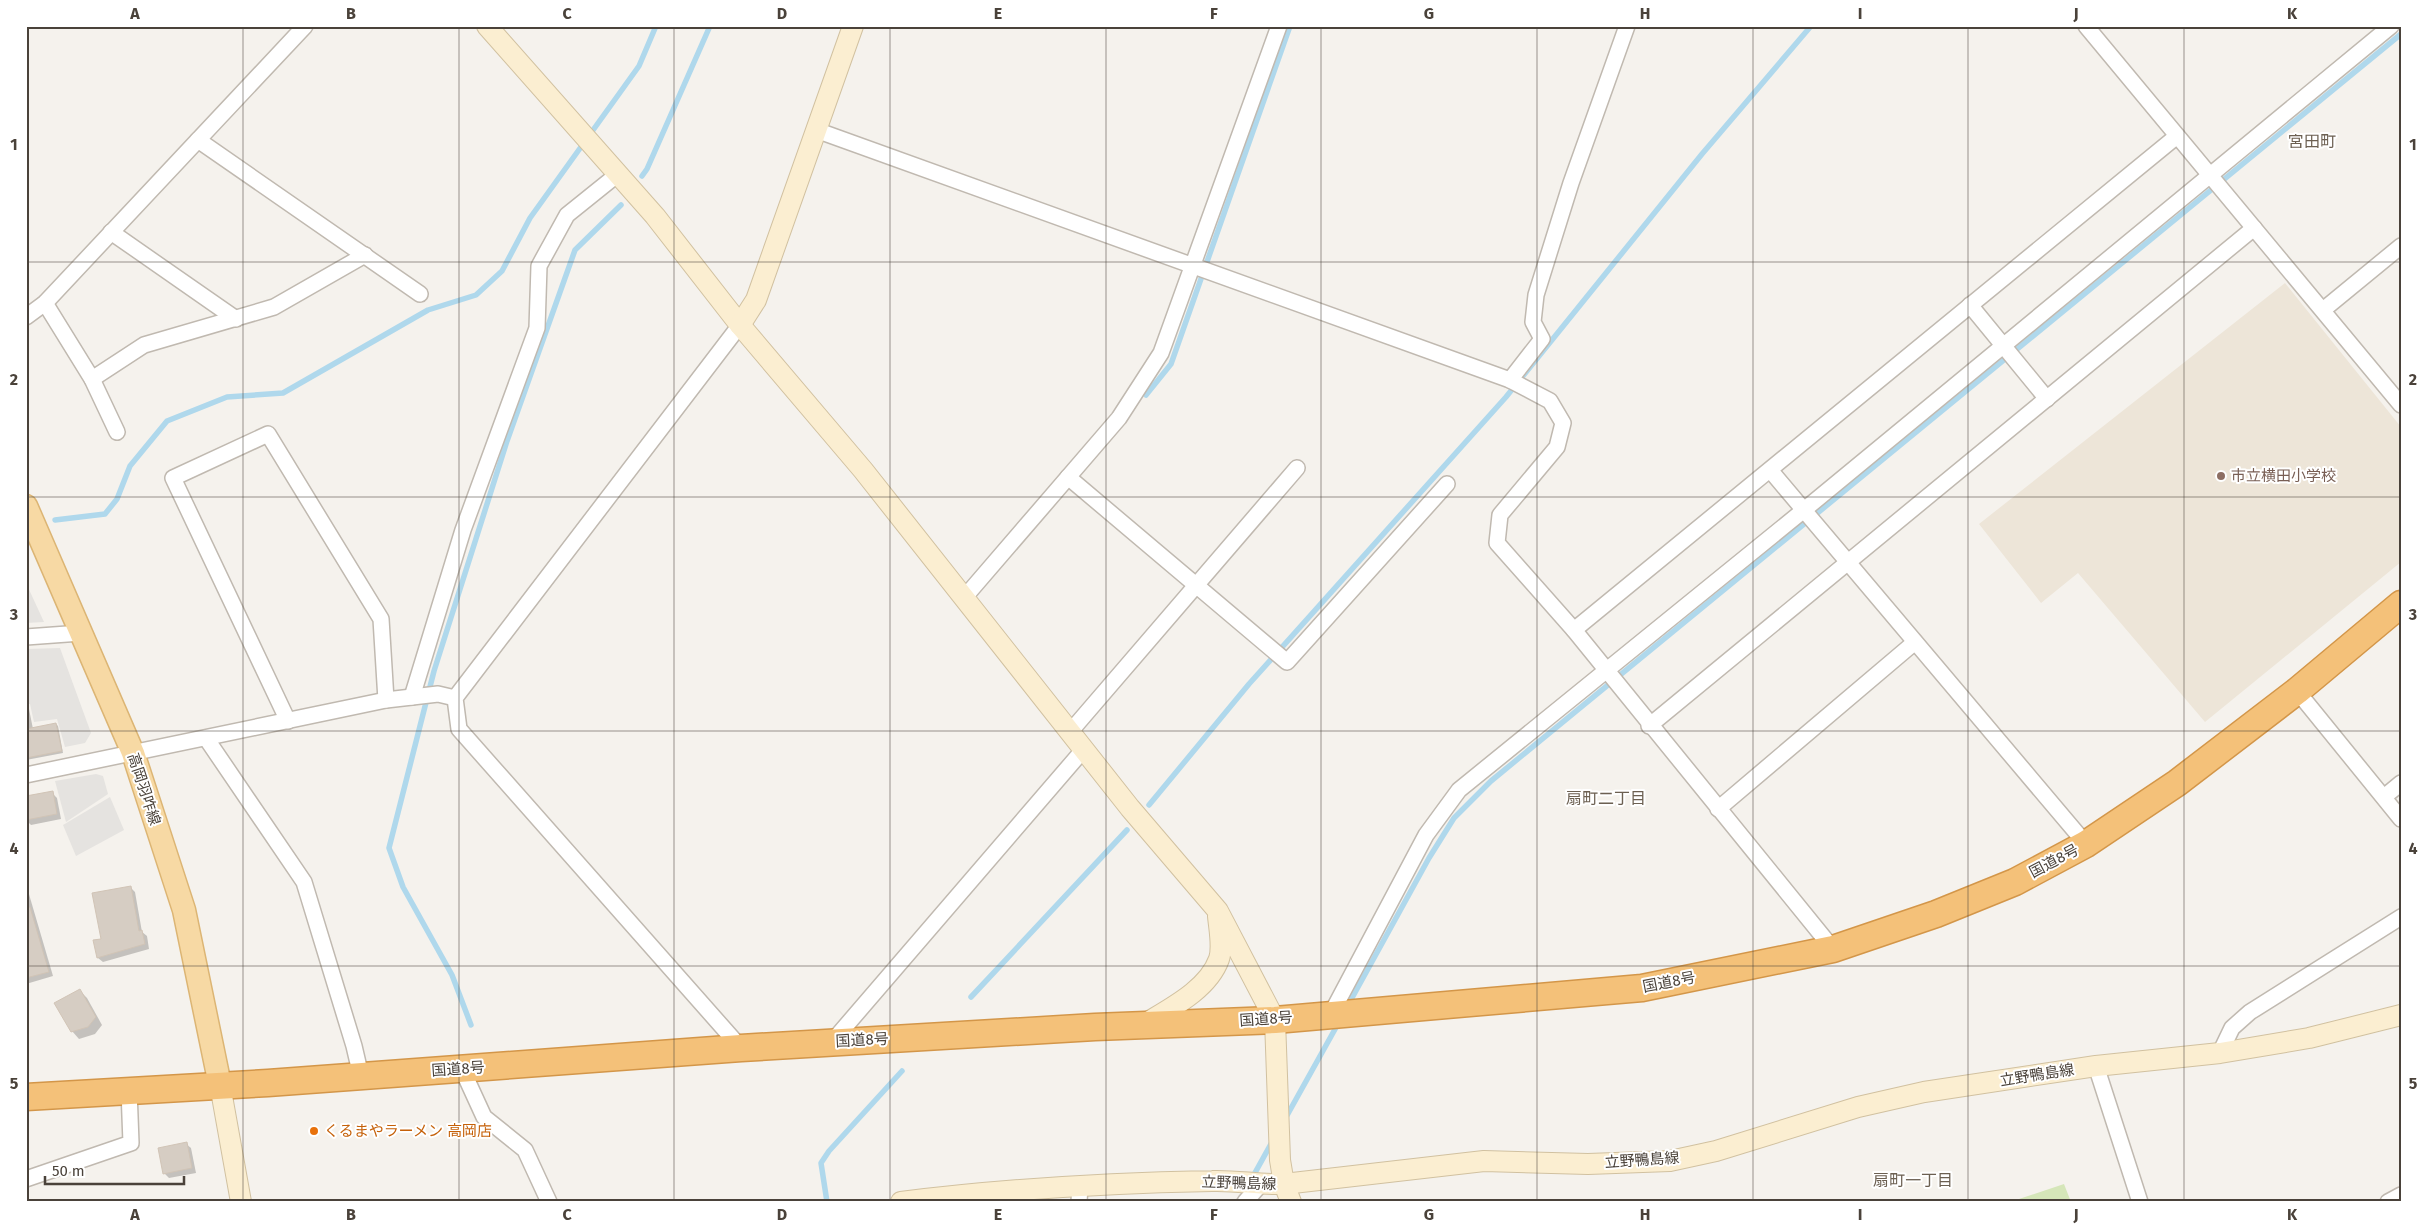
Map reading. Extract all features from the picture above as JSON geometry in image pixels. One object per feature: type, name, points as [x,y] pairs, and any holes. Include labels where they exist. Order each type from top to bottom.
[{"type":"highway","name":"国道8号","points":[[26,1097],[361,1076],[832,1042],[1143,1025],[1274,1020],[1642,988],[1833,949],[1936,914],[2006,886],[2086,844],[2177,784],[2297,691],[2401,604]]},
{"type":"main road","name":"高岡羽咋線","points":[[26,506],[133,753],[184,910],[220,1084]]},
{"type":"street","points":[[26,317],[45,303],[305,26]]},
{"type":"street","points":[[487,26],[655,216],[740,325],[863,470],[1070,732],[1218,911],[1274,1020],[1278,1128],[1287,1193]]},
{"type":"street","points":[[741,1048],[459,729],[455,698],[740,325],[756,300],[853,26]]},
{"type":"street","points":[[964,598],[1119,418],[1161,353],[1201,269],[1279,26]]},
{"type":"street","points":[[1510,380],[1542,339],[1533,322],[1536,295],[1571,183],[1627,26]]},
{"type":"street","points":[[2086,26],[2401,405]]},
{"type":"street","points":[[1331,1014],[1426,835],[1459,790],[1804,510],[2391,26]]},
{"type":"street","points":[[816,130],[1510,380],[1550,401],[1563,423],[1557,447],[1500,516],[1497,543],[1574,630],[1649,726],[1833,949]]},
{"type":"street","points":[[1574,630],[2177,136]]},
{"type":"street","points":[[198,140],[420,294]]},
{"type":"street","points":[[412,697],[462,530],[537,328],[539,266],[567,215],[618,174]]},
{"type":"street","points":[[1649,726],[2254,228]]},
{"type":"street","points":[[112,232],[236,319]]},
{"type":"street","points":[[2323,310],[2401,246]]},
{"type":"street","points":[[92,379],[144,345],[274,307],[365,256]]},
{"type":"street","points":[[45,303],[92,379],[117,432]]},
{"type":"street","points":[[1970,305],[2047,399]]},
{"type":"street","points":[[288,721],[172,478],[268,434],[381,619],[386,700]]},
{"type":"street","points":[[1070,732],[1297,468]]},
{"type":"street","points":[[1770,470],[2086,844]]},
{"type":"street","points":[[1068,477],[1288,662],[1446,484]]},
{"type":"street","points":[[26,637],[81,633]]},
{"type":"street","points":[[1718,809],[1915,642]]},
{"type":"street","points":[[2297,691],[2401,818]]},
{"type":"street","points":[[26,775],[386,700],[438,694],[455,698]]},
{"type":"street","points":[[206,738],[304,882],[354,1046],[361,1076]]},
{"type":"street","points":[[832,1042],[1084,749]]},
{"type":"street","points":[[2384,797],[2401,783]]},
{"type":"street","points":[[1143,1025],[1178,1004],[1202,984],[1220,958],[1218,911]]},
{"type":"street","points":[[2220,1053],[2232,1028],[2250,1012],[2401,917]]},
{"type":"street","name":"立野鴨島線","points":[[901,1202],[1079,1193],[1216,1181],[1260,1185],[1287,1193],[1484,1161],[1588,1164],[1670,1161],[1716,1151],[1858,1107],[1924,1092],[2096,1066],[2220,1053],[2309,1038],[2401,1015]]},
{"type":"street","points":[[2096,1066],[2140,1202]]},
{"type":"street","points":[[462,1069],[484,1118],[525,1150],[549,1202]]},
{"type":"street","points":[[220,1084],[241,1202]]},
{"type":"street","points":[[26,1179],[131,1143],[129,1090]]},
{"type":"street","points":[[1245,1202],[1260,1185]]},
{"type":"street","points":[[2388,1202],[2401,1195]]},
{"type":"shaded area","name":"市立横田小学校","points":[[2285,283],[2401,427],[2401,562],[2205,722],[2078,573],[2041,603],[1979,524]]},
{"type":"shaded area","points":[[26,583],[44,622],[26,623]]},
{"type":"shaded area","points":[[60,648],[91,733],[85,743],[65,747],[57,719],[34,722],[30,704],[26,704],[26,649]]},
{"type":"shaded area","points":[[96,774],[103,776],[108,794],[66,822],[55,781]]},
{"type":"shaded area","points":[[110,797],[124,830],[76,856],[63,825]]},
{"type":"green space","points":[[2064,1184],[2071,1202],[2010,1202]]},
{"type":"building","points":[[56,723],[62,751],[26,758],[26,729]]},
{"type":"building","points":[[53,791],[57,814],[26,820],[26,796]]},
{"type":"building","points":[[131,886],[139,931],[142,930],[145,944],[97,958],[93,940],[101,939],[92,893]]},
{"type":"building","points":[[30,907],[49,972],[26,978],[26,908]]},
{"type":"building","points":[[80,989],[96,1017],[88,1027],[71,1032],[54,1003]]},
{"type":"building","points":[[187,1142],[192,1168],[163,1174],[158,1148]]},
{"type":"waterway","points":[[55,520],[105,514],[117,499],[130,466],[167,421],[227,397],[283,393],[428,310],[476,295],[502,271],[530,218],[639,66],[656,26]]},
{"type":"waterway","points":[[642,176],[647,169],[710,26]]},
{"type":"waterway","points":[[1146,395],[1171,364],[1290,26]]},
{"type":"waterway","points":[[1149,805],[1249,684],[1506,397],[1702,154],[1811,26]]},
{"type":"waterway","points":[[1347,1007],[1429,858],[1454,818],[1491,781],[2401,34]]},
{"type":"waterway","points":[[471,1025],[452,975],[403,887],[389,848],[434,671],[507,441],[575,250],[621,205]]},
{"type":"waterway","points":[[971,997],[1127,830]]},
{"type":"waterway","points":[[1285,1119],[1339,1022]]},
{"type":"waterway","points":[[827,1202],[821,1163],[829,1151],[902,1071]]},
{"type":"waterway","points":[[1251,1180],[1272,1142]]},
{"type":"place","name":"市立横田小学校","points":[[2221,476]]},
{"type":"place","name":"くるまやラーメン 高岡店","points":[[314,1131]]},
{"type":"district","name":"宮田町","points":[[2312,141]]},
{"type":"district","name":"扇町二丁目","points":[[1606,798]]},
{"type":"district","name":"扇町一丁目","points":[[1913,1180]]}]
